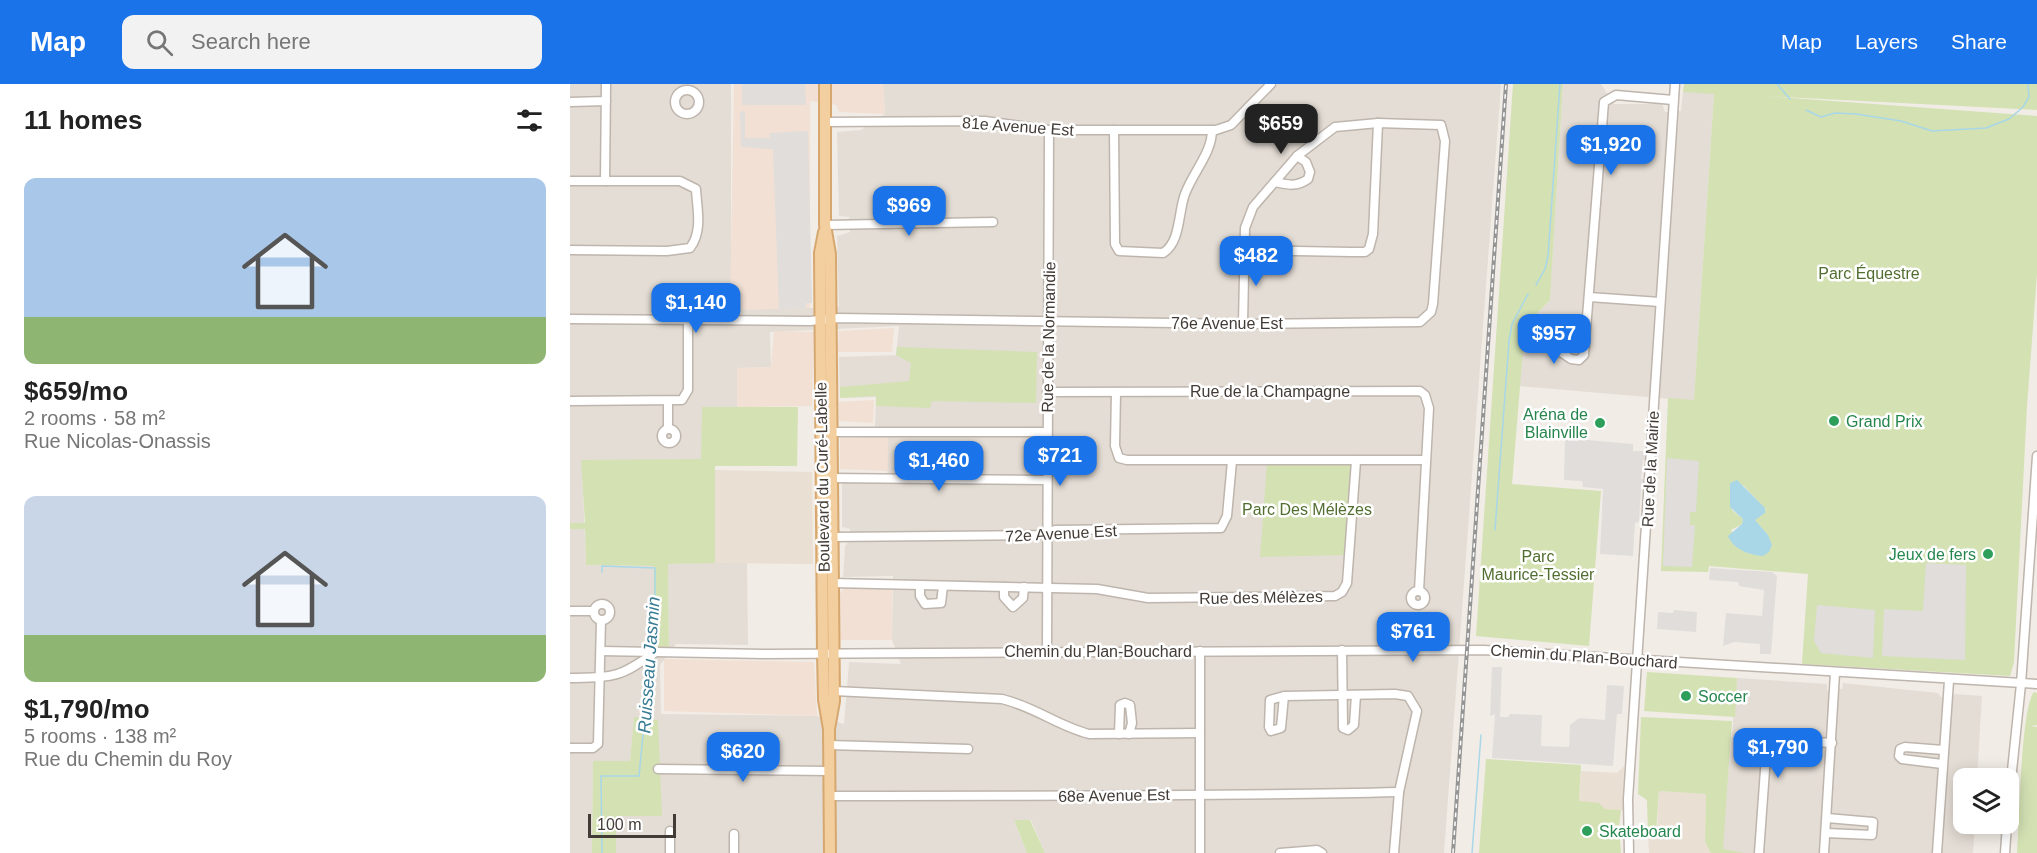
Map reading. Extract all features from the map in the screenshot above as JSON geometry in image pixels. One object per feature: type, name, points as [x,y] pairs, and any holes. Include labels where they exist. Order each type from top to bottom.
[{"type":"main road","name":"Boulevard du Curé-Labelle","points":[[824,84],[825,225],[820,254],[825,319],[828,653],[834,691],[829,729],[830,853]]},
{"type":"main road","name":"Boulevard du Curé-Labelle","points":[[827,478],[833,583],[824,700],[829,729]]},
{"type":"street","points":[[605,181],[606,84]]},
{"type":"street","points":[[1114,130],[1115,244],[1119,251],[1163,253],[1174,243],[1185,193],[1211,143],[1212,130],[1231,125],[1271,84]]},
{"type":"street","name":"Rue de la Mairie","points":[[1629,853],[1626,820],[1674,84]]},
{"type":"street","points":[[1585,347],[1604,102],[1616,95],[1674,100]]},
{"type":"street","points":[[570,102],[606,100]]},
{"type":"street","name":"81e Avenue Est","points":[[824,122],[985,121],[1049,130],[1212,130]]},
{"type":"street","points":[[1242,250],[1365,252],[1369,249],[1373,234],[1378,123],[1335,127],[1297,156],[1253,207],[1245,228],[1242,250],[1244,324]]},
{"type":"street","name":"76e Avenue Est","points":[[570,319],[688,321],[825,319],[1244,324],[1420,322],[1431,312],[1445,141],[1441,125],[1378,123]]},
{"type":"street","name":"Rue de la Normandie","points":[[1047,652],[1049,130]]},
{"type":"street","points":[[1275,182],[1292,185],[1301,184],[1308,179],[1310,172],[1306,162],[1297,156]]},
{"type":"street","points":[[570,181],[680,181],[692,185],[696,189],[699,229],[696,240],[690,248],[667,251],[570,250]]},
{"type":"street","points":[[825,225],[993,222]]},
{"type":"street","points":[[1589,297],[1660,302]]},
{"type":"street","points":[[570,401],[682,399],[688,390],[688,321]]},
{"type":"street","name":"Rue de la Champagne","points":[[1047,392],[1420,391],[1425,395],[1429,408],[1425,460]]},
{"type":"street","points":[[1116,392],[1115,446],[1119,458],[1232,461],[1425,460],[1419,591]]},
{"type":"street","points":[[668,401],[668,429]]},
{"type":"street","points":[[826,432],[1047,432]]},
{"type":"street","points":[[2012,768],[2021,684],[2037,458]]},
{"type":"street","name":"72e Avenue Est","points":[[832,537],[1041,535],[1055,530],[1221,528],[1227,516],[1232,461]]},
{"type":"street","name":"Rue des Mélèzes","points":[[833,583],[892,583],[920,587],[1097,589],[1148,598],[1335,596],[1342,592],[1347,583],[1356,461]]},
{"type":"street","points":[[827,478],[1047,480]]},
{"type":"street","points":[[920,587],[920,596],[925,604],[935,605],[941,603],[943,586]]},
{"type":"street","points":[[1004,587],[1004,597],[1013,607],[1023,598],[1024,587]]},
{"type":"street","points":[[570,611],[594,611],[600,604],[608,606],[609,617],[601,620]]},
{"type":"street","points":[[594,611],[595,616],[601,620]]},
{"type":"street","points":[[570,748],[593,748],[598,744],[601,620]]},
{"type":"street","points":[[1342,650],[1343,728],[1348,730],[1354,725],[1356,695]]},
{"type":"street","name":"Chemin du Plan-Bouchard","points":[[601,651],[828,653],[1484,650],[1949,681],[2037,684]]},
{"type":"street","points":[[1200,651],[1200,853]]},
{"type":"street","points":[[570,678],[601,678],[625,674],[657,652]]},
{"type":"street","points":[[1824,853],[1835,673]]},
{"type":"street","points":[[1936,853],[1949,681]]},
{"type":"street","points":[[834,691],[1002,699],[1026,705],[1075,730],[1089,734],[1200,733]]},
{"type":"street","points":[[1284,696],[1395,694],[1408,696],[1413,702],[1417,719],[1399,792],[1394,853]]},
{"type":"street","points":[[1759,853],[1766,756],[1770,744],[1783,740],[1832,743]]},
{"type":"street","points":[[829,745],[968,749]]},
{"type":"street","points":[[1942,764],[1902,759],[1899,756],[1900,749],[1905,747],[1943,750]]},
{"type":"street","points":[[658,769],[829,771]]},
{"type":"street","name":"68e Avenue Est","points":[[829,796],[1108,796],[1200,793],[1251,795],[1399,792]]},
{"type":"street","points":[[1826,833],[1872,835],[1873,822],[1827,818]]},
{"type":"street","points":[[670,831],[670,853]]},
{"type":"street","points":[[734,834],[734,853]]},
{"type":"street","points":[[2005,853],[2006,834]]},
{"type":"street","points":[[1280,853],[1317,850],[1322,853]]},
{"type":"shaded area","points":[[570,84],[731,84],[731,310],[839,307],[837,236],[850,232],[849,217],[839,216],[837,132],[861,130],[885,114],[883,84],[1501,84],[1444,853],[1045,853],[1031,820],[1014,821],[1027,853],[616,853],[616,816],[661,816],[634,718],[630,761],[593,761],[592,853],[570,853]],"holes":[[[899,326],[896,355],[839,357],[840,398],[876,397],[875,427],[888,427],[887,482],[842,483],[842,527],[850,529],[850,540],[845,546],[843,577],[893,576],[892,640],[901,664],[849,662],[844,724],[816,716],[661,714],[660,665],[676,644],[748,645],[747,562],[668,564],[669,642],[654,647],[654,566],[586,565],[582,467],[701,466],[703,408],[737,407],[737,368],[771,367],[770,332]]]},
{"type":"shaded area","points":[[734,84],[883,84],[885,114],[839,112],[836,105],[810,101],[810,308],[730,310]]},
{"type":"shaded area","points":[[742,84],[805,84],[806,105],[742,105]]},
{"type":"shaded area","points":[[1563,84],[1601,84],[1614,104],[1662,104],[1665,112],[1681,111],[1683,92],[1714,93],[1694,401],[1518,386],[1525,326],[1550,300]]},
{"type":"shaded area","points":[[745,111],[745,138],[770,138],[769,133],[808,131],[812,303],[806,303],[806,308],[779,309],[773,149],[741,147],[740,112]]},
{"type":"shaded area","points":[[894,328],[892,352],[838,352],[839,331]]},
{"type":"shaded area","points":[[774,331],[814,332],[812,406],[737,407],[737,368],[771,367]]},
{"type":"shaded area","points":[[874,400],[873,423],[839,421],[839,402]]},
{"type":"shaded area","points":[[888,437],[888,471],[840,469],[840,438]]},
{"type":"shaded area","points":[[1565,438],[1633,444],[1633,451],[1650,451],[1649,460],[1643,460],[1641,479],[1648,479],[1648,486],[1641,487],[1639,522],[1635,523],[1633,556],[1600,554],[1603,489],[1583,487],[1582,481],[1564,480]]},
{"type":"shaded area","points":[[1667,458],[1699,461],[1696,512],[1690,512],[1690,525],[1695,525],[1692,567],[1663,566]]},
{"type":"shaded area","points":[[715,470],[812,472],[813,564],[715,563]]},
{"type":"shaded area","points":[[1926,563],[1966,565],[1965,660],[1882,656],[1884,609],[1923,611]]},
{"type":"shaded area","points":[[1710,568],[1772,572],[1777,576],[1771,654],[1760,654],[1760,644],[1734,642],[1723,646],[1726,613],[1762,616],[1764,590],[1739,586],[1738,582],[1709,580]]},
{"type":"shaded area","points":[[845,587],[892,587],[892,640],[840,640],[840,593]]},
{"type":"shaded area","points":[[1817,605],[1875,610],[1873,658],[1821,653],[1814,641]]},
{"type":"shaded area","points":[[1674,610],[1697,612],[1696,632],[1657,629],[1658,612],[1673,613]]},
{"type":"shaded area","points":[[664,659],[814,662],[817,716],[664,711]]},
{"type":"shaded area","points":[[1492,667],[1502,667],[1500,717],[1508,717],[1510,714],[1542,715],[1541,746],[1569,747],[1570,725],[1579,718],[1605,720],[1607,685],[1624,686],[1622,714],[1617,714],[1613,766],[1492,758],[1495,714],[1490,716]]},
{"type":"shaded area","points":[[1737,678],[1827,684],[1827,691],[1842,689],[1843,683],[1938,693],[1941,697],[1953,698],[1954,694],[1982,696],[1978,768],[1953,768],[1953,834],[1974,834],[1973,853],[1721,853]]},
{"type":"shaded area","points":[[1624,766],[1623,810],[1605,809],[1579,801],[1581,771],[1617,773]]},
{"type":"shaded area","points":[[1659,791],[1706,794],[1705,842],[1711,853],[1649,853],[1648,832],[1657,833]]},
{"type":"green space","name":"Parc Maurice-Tessier","points":[[1513,84],[1563,84],[1550,300],[1525,326],[1512,484],[1601,491],[1589,646],[1476,636]]},
{"type":"green space","name":"Parc Équestre","points":[[1684,84],[2037,84],[2037,110],[1765,96],[2037,116],[2037,274],[2027,406],[2014,662],[2010,676],[1802,664],[1808,574],[1709,566],[1708,572],[1661,571],[1668,398],[1694,400],[1714,94],[1683,92]],"holes":[[[1734,481],[1744,486],[1766,510],[1755,520],[1768,535],[1750,554],[1739,548],[1731,530],[1742,524],[1743,519],[1732,510],[1730,487]]]},
{"type":"green space","points":[[897,347],[1037,352],[1036,403],[932,401],[930,408],[876,406],[876,396],[840,398],[840,387],[909,381],[911,363],[896,355]]},
{"type":"green space","points":[[702,407],[798,407],[797,466],[715,466],[715,563],[668,564],[669,653],[654,652],[654,566],[586,565],[585,529],[570,529],[570,523],[585,523],[581,460],[701,459]]},
{"type":"green space","name":"Parc Des Mélèzes","points":[[1267,463],[1354,463],[1347,555],[1260,557]]},
{"type":"green space","points":[[1647,672],[1737,678],[1735,717],[1644,711]]},
{"type":"green space","points":[[2034,692],[2037,693],[2037,725],[2031,726],[2037,727],[2037,853],[2017,853],[2023,742]]},
{"type":"green space","points":[[634,717],[658,720],[662,816],[616,816],[616,853],[592,853],[593,761],[630,761]]},
{"type":"green space","points":[[1641,717],[1732,721],[1723,849],[1745,853],[1711,853],[1705,842],[1706,794],[1659,791],[1656,833],[1648,832],[1647,800],[1638,794]]},
{"type":"green space","points":[[1486,759],[1581,765],[1579,801],[1599,803],[1605,809],[1621,810],[1619,826],[1621,853],[1479,853]]},
{"type":"green space","points":[[1014,820],[1030,820],[1045,853],[1027,853]]},
{"type":"water","points":[[1737,480],[1765,508],[1765,513],[1755,520],[1768,535],[1772,545],[1769,552],[1763,556],[1742,551],[1730,541],[1728,536],[1742,524],[1743,519],[1730,507],[1730,483]]},
{"type":"waterway","points":[[1536,285],[1545,269],[1548,256],[1560,84]]},
{"type":"waterway","points":[[1777,84],[1790,99]]},
{"type":"waterway","points":[[1806,110],[1821,117],[1835,113],[1856,114],[1901,121],[1932,131],[1986,128],[2009,119],[2023,107],[2029,97],[2028,84]]},
{"type":"waterway","points":[[1495,530],[1509,341],[1512,324],[1528,294]]},
{"type":"waterway","name":"Ruisseau Jasmin","points":[[602,572],[602,566],[655,568],[655,614],[649,623],[650,648]]},
{"type":"waterway","name":"Ruisseau Jasmin","points":[[602,853],[601,776],[639,776],[650,662]]},
{"type":"waterway","points":[[1472,853],[1481,735]]},
{"type":"railway","points":[[1453,853],[1506,84]]},
{"type":"place","name":"Grand Prix","points":[[1834,421]]},
{"type":"place","name":"Aréna de Blainville","points":[[1600,423]]},
{"type":"place","name":"Jeux de fers","points":[[1988,554]]},
{"type":"place","name":"Soccer","points":[[1686,696]]},
{"type":"place","name":"Skateboard","points":[[1587,831]]}]
